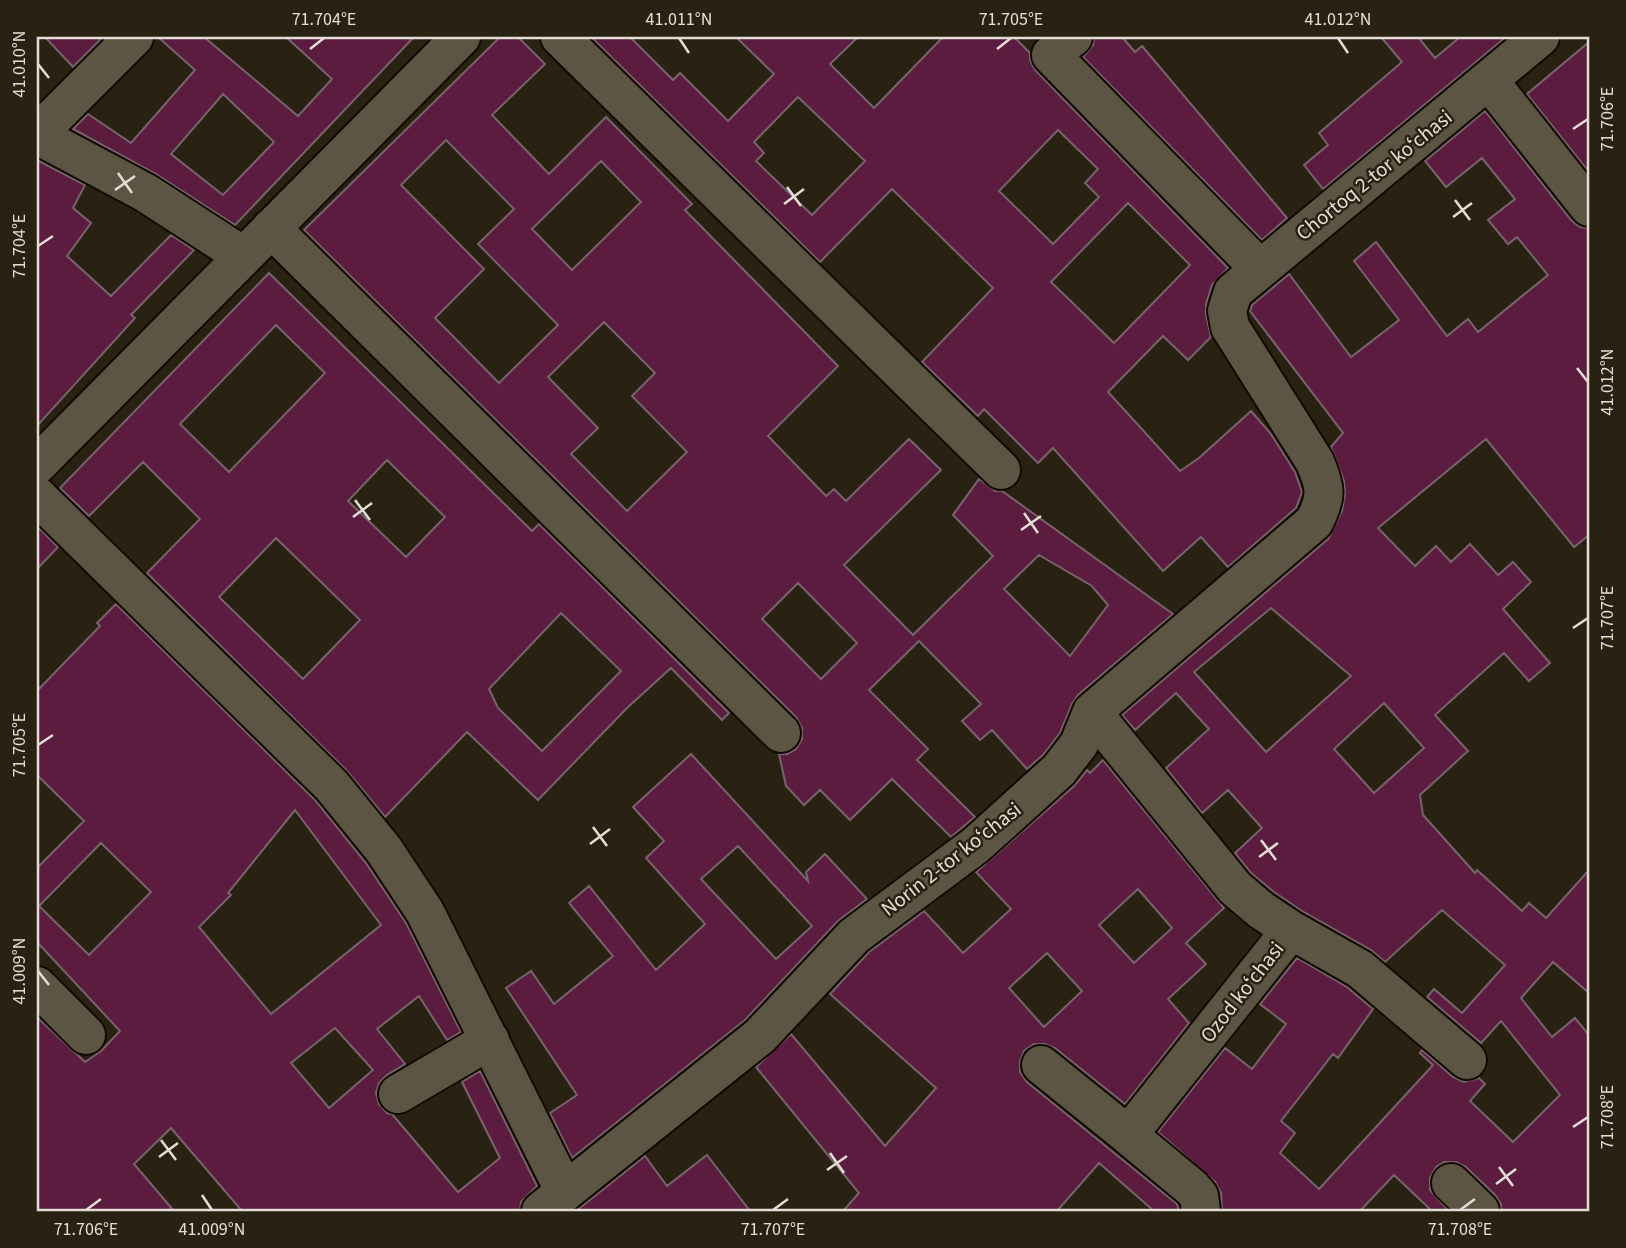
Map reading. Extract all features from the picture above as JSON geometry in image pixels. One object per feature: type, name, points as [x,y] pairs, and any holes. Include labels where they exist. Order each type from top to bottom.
[{"type":"street","points":[[134,37],[37,134],[146,193],[243,256]]},
{"type":"street","points":[[37,465],[461,37]]},
{"type":"street","points":[[560,37],[1001,470]]},
{"type":"street","name":"Chortoq 2-tor koʻchasi","points":[[1259,268],[1540,37]]},
{"type":"street","points":[[1052,43],[1259,268]]},
{"type":"street","points":[[1489,81],[1589,207]]},
{"type":"street","points":[[271,228],[781,733]]},
{"type":"street","name":"Norin 2-tor koʻchasi","points":[[553,1202],[760,1036],[854,936],[976,845],[1050,778],[1079,744],[1092,712],[1314,522],[1324,503],[1324,484],[1315,463],[1230,327],[1227,311],[1233,292],[1259,268]]},
{"type":"street","points":[[37,496],[332,786],[384,850],[425,912],[490,1040],[553,1202]]},
{"type":"street","name":"Ozod koʻchasi","points":[[1092,712],[1235,888],[1291,930],[1128,1135]]},
{"type":"street","points":[[1291,930],[1360,969],[1467,1060]]},
{"type":"street","points":[[37,986],[86,1035]]},
{"type":"street","points":[[398,1094],[490,1040]]},
{"type":"street","points":[[1041,1065],[1192,1188],[1199,1196],[1201,1211]]},
{"type":"street","points":[[1451,1183],[1480,1211]]},
{"type":"building","points":[[45,37],[103,37],[73,67]]},
{"type":"building","points":[[158,37],[204,37],[298,116],[332,79],[286,37],[414,37],[235,225],[156,174],[73,129],[88,114],[131,143],[195,70]],"holes":[[[223,94],[274,142],[223,195],[171,154]]]},
{"type":"building","points":[[500,37],[518,37],[545,64],[492,115],[549,174],[606,117],[692,204],[685,210],[838,366],[768,436],[826,496],[834,489],[846,501],[909,439],[941,470],[844,565],[913,635],[993,556],[953,515],[979,479],[995,491],[1002,491],[1173,614],[1078,695],[1060,733],[1043,755],[1027,769],[992,730],[980,740],[962,721],[981,704],[919,641],[869,690],[928,749],[917,760],[975,817],[951,837],[892,779],[850,820],[820,790],[804,805],[786,786],[779,754],[787,754],[796,749],[802,739],[802,728],[796,717],[304,230]],"holes":[[[446,140],[514,209],[478,244],[558,325],[499,383],[435,318],[484,269],[401,185]],[[601,161],[641,202],[572,270],[532,229]],[[604,322],[655,373],[632,396],[687,452],[627,511],[571,454],[598,428],[548,377]],[[1039,555],[1092,586],[1108,605],[1070,656],[1004,589]],[[798,583],[857,643],[821,679],[762,619]]]},
{"type":"building","points":[[591,37],[630,37],[673,80],[680,73],[728,121],[774,74],[736,37],[858,37],[830,64],[874,108],[943,37],[1014,37],[1030,53],[1035,70],[1228,268],[1212,285],[1206,304],[1211,337],[1188,360],[1163,336],[1108,392],[1180,471],[1199,458],[1251,411],[1271,434],[1295,472],[1302,492],[1296,508],[1228,567],[1201,537],[1163,571],[1053,448],[1038,463],[984,409],[978,416],[922,362],[993,288],[892,189],[820,262]],"holes":[[[798,97],[865,161],[812,215],[756,161],[764,153],[754,142]],[[1058,130],[1098,169],[1085,183],[1099,197],[1053,244],[999,191]],[[1128,203],[1190,265],[1114,343],[1051,282]]]},
{"type":"building","points":[[1094,37],[1122,37],[1135,52],[1142,46],[1287,218],[1262,240],[1083,57],[1093,45]]},
{"type":"building","points":[[1381,37],[1418,37],[1435,58],[1460,37],[1506,37],[1323,189],[1304,165],[1328,145],[1319,133],[1402,62]]},
{"type":"building","points":[[1589,42],[1589,172],[1527,94]]},
{"type":"building","points":[[1485,111],[1572,221],[1580,227],[1589,228],[1589,535],[1574,547],[1486,439],[1378,528],[1415,566],[1436,546],[1451,562],[1470,544],[1498,575],[1513,562],[1531,582],[1503,609],[1550,663],[1529,681],[1504,653],[1435,715],[1468,751],[1420,795],[1423,815],[1475,873],[1477,870],[1522,911],[1529,903],[1546,918],[1589,870],[1589,993],[1553,962],[1521,998],[1552,1037],[1575,1018],[1589,1035],[1589,1211],[1501,1211],[1501,1204],[1495,1195],[1466,1167],[1456,1162],[1444,1162],[1436,1167],[1430,1178],[1430,1190],[1449,1211],[1432,1211],[1394,1175],[1360,1211],[1222,1211],[1221,1193],[1215,1182],[1158,1132],[1225,1048],[1252,1069],[1286,1024],[1260,1004],[1297,958],[1347,987],[1373,1009],[1338,1058],[1333,1054],[1281,1121],[1295,1133],[1280,1153],[1319,1189],[1433,1065],[1420,1053],[1422,1050],[1453,1077],[1464,1082],[1479,1078],[1485,1084],[1470,1101],[1513,1142],[1560,1095],[1501,1021],[1481,1043],[1427,997],[1434,989],[1462,1013],[1505,965],[1442,910],[1385,962],[1371,950],[1302,911],[1251,873],[1235,853],[1262,828],[1228,790],[1202,813],[1166,768],[1209,729],[1176,693],[1135,730],[1122,715],[1328,539],[1342,511],[1344,481],[1331,447],[1343,433],[1250,311],[1252,305],[1289,274],[1351,357],[1399,320],[1354,261],[1376,242],[1447,336],[1468,319],[1478,332],[1548,275],[1517,237],[1508,244],[1488,220],[1515,199],[1482,158],[1446,187],[1425,161]],"holes":[[[1271,608],[1351,676],[1266,752],[1194,672]],[[1384,703],[1424,748],[1374,793],[1334,749]]]},
{"type":"building","points":[[37,160],[85,185],[73,208],[91,223],[67,256],[111,296],[171,235],[194,250],[131,315],[135,318],[37,426]]},
{"type":"building","points":[[269,273],[532,531],[539,524],[729,713],[722,720],[671,668],[627,708],[538,800],[467,732],[385,817],[347,771],[147,573],[200,519],[143,462],[89,516],[60,488]],"holes":[[[276,325],[325,373],[229,472],[180,424]],[[387,460],[445,517],[406,557],[348,501]],[[276,538],[360,620],[303,679],[219,597]],[[561,613],[621,671],[542,751],[498,708],[489,689]]]},
{"type":"building","points":[[37,526],[58,547],[37,569]]},
{"type":"building","points":[[116,604],[316,801],[366,863],[406,923],[461,1032],[447,1040],[419,996],[377,1029],[405,1064],[379,1083],[376,1093],[379,1104],[387,1113],[392,1114],[458,1192],[500,1158],[462,1082],[480,1071],[537,1186],[521,1202],[520,1211],[242,1211],[171,1128],[134,1164],[174,1211],[37,1211],[37,1017],[85,1062],[101,1051],[120,1031],[37,942],[37,868],[84,821],[37,775],[37,691],[100,626],[97,623]],"holes":[[[295,810],[381,925],[271,1014],[199,927],[231,895],[228,893]],[[101,843],[151,892],[89,955],[39,906]],[[335,1028],[373,1070],[329,1108],[291,1063]]]},
{"type":"building","points":[[691,754],[808,881],[806,872],[825,854],[867,899],[838,921],[745,1020],[572,1158],[550,1113],[577,1095],[506,988],[531,971],[554,1004],[613,956],[569,903],[589,886],[656,970],[705,924],[646,858],[664,841],[633,807]],"holes":[[[738,846],[812,926],[776,959],[701,879]]]},
{"type":"building","points":[[1103,760],[1224,908],[1186,943],[1206,964],[1168,999],[1189,1023],[1125,1104],[1055,1048],[1045,1044],[1034,1044],[1024,1051],[1020,1072],[1027,1082],[1177,1204],[1179,1211],[1154,1211],[1099,1163],[1057,1211],[843,1211],[859,1193],[756,1067],[791,1034],[885,1146],[936,1088],[830,994],[869,952],[924,911],[963,953],[1011,909],[976,872],[1074,786],[1087,770],[1090,773]],"holes":[[[1138,889],[1172,928],[1134,963],[1099,925]],[[1047,953],[1082,991],[1044,1027],[1009,988]]]},
{"type":"building","points":[[707,1155],[750,1211],[576,1211],[645,1156],[667,1186]]}]
